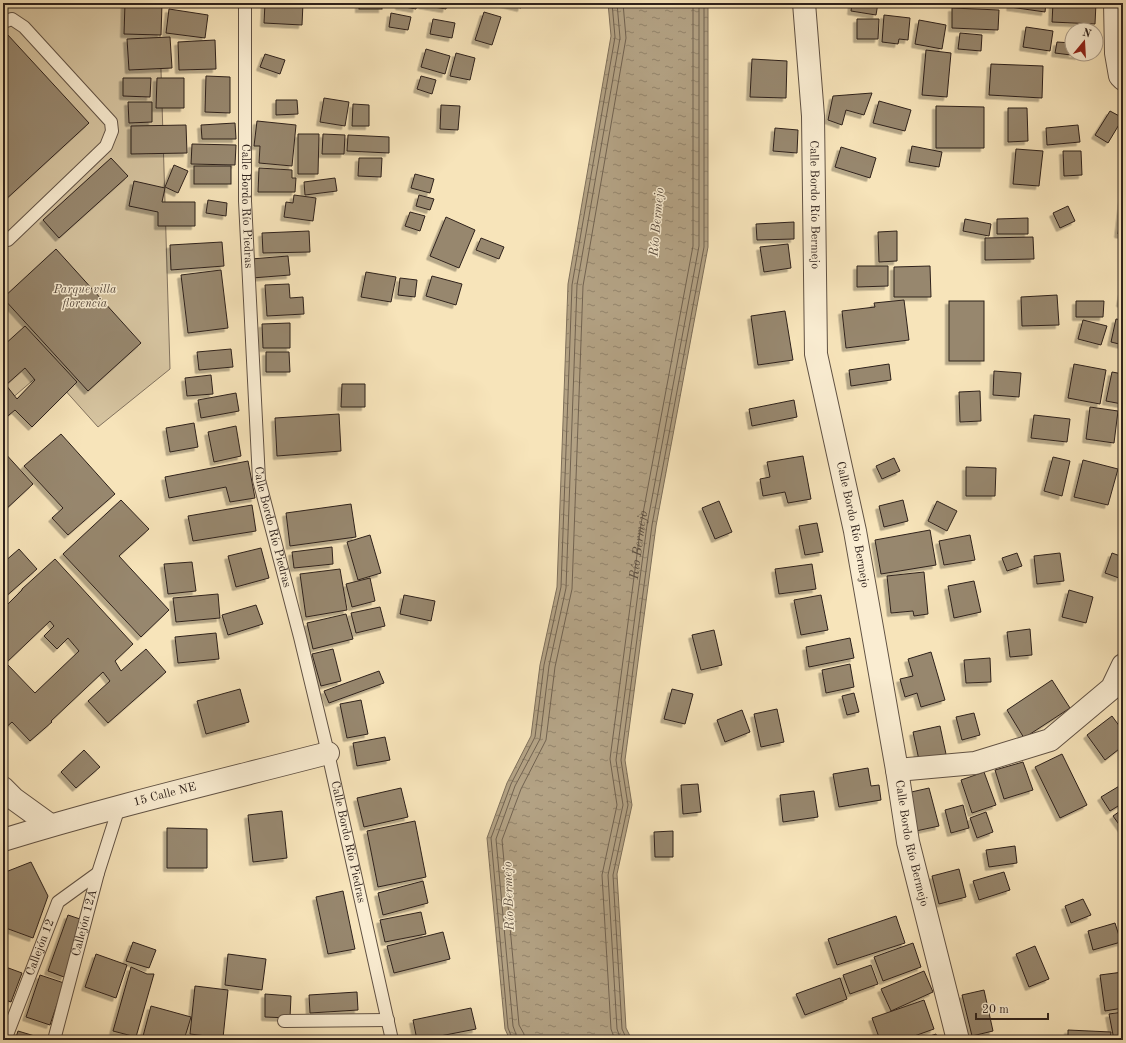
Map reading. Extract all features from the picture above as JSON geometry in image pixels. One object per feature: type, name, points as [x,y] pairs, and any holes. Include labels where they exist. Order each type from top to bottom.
[{"type":"street","name":"Calle Bordo Río Bermejo","points":[[804,3],[813,116],[816,354],[855,531],[897,770],[908,842],[958,1040]]},
{"type":"street","points":[[1115,3],[1116,53],[1120,76],[1123,79]]},
{"type":"street","points":[[897,770],[975,763],[1050,740],[1117,694],[1123,665]]},
{"type":"street","name":"15 Calle NE","points":[[3,840],[50,825],[328,753]]},
{"type":"street","points":[[3,788],[14,799],[50,825]]},
{"type":"lane","name":"Calle Bordo Río Piedras","points":[[245,3],[245,201],[259,480],[328,753],[392,1040]]},
{"type":"lane","points":[[3,22],[12,19],[24,26],[111,122],[112,131],[106,146],[8,240],[3,240]]},
{"type":"lane","name":"Callejón 12A","points":[[54,1040],[98,873],[119,807]]},
{"type":"lane","name":"Callejón 12","points":[[5,1040],[58,902],[98,873]]},
{"type":"lane","points":[[284,1021],[388,1020]]},
{"type":"green space","name":"Parque villa florencia","points":[[3,3],[159,3],[170,369],[98,427],[46,369],[3,406]]},
{"type":"water","name":"Río Bermejo","points":[[608,3],[708,3],[708,247],[656,526],[625,760],[632,805],[617,874],[626,1028],[632,1040],[510,1040],[505,1029],[487,838],[507,783],[531,736],[540,665],[557,587],[568,284],[611,36]]},
{"type":"building","points":[[125,3],[162,3],[161,35],[124,34]]},
{"type":"building","points":[[265,3],[303,3],[302,25],[264,23]]},
{"type":"building","points":[[359,3],[382,3],[382,9],[359,9]]},
{"type":"building","points":[[399,3],[417,3],[416,9],[399,6]]},
{"type":"building","points":[[423,3],[447,3],[446,9],[422,5]]},
{"type":"building","points":[[501,3],[522,3],[521,8]]},
{"type":"building","points":[[852,3],[878,3],[876,15],[851,11]]},
{"type":"building","points":[[1011,3],[1046,3],[1045,12],[1010,7]]},
{"type":"building","points":[[1053,3],[1096,3],[1095,22],[1052,22]]},
{"type":"building","points":[[952,8],[999,10],[998,30],[952,28]]},
{"type":"building","points":[[169,9],[208,15],[205,38],[166,33]]},
{"type":"building","points":[[484,12],[501,17],[492,45],[475,40]]},
{"type":"building","points":[[391,13],[411,17],[408,30],[389,27]]},
{"type":"building","points":[[884,15],[910,18],[908,40],[899,39],[898,44],[882,42]]},
{"type":"building","points":[[433,19],[455,23],[452,38],[430,34]]},
{"type":"building","points":[[857,19],[879,19],[878,39],[857,39]]},
{"type":"building","points":[[919,20],[946,25],[942,49],[915,44]]},
{"type":"building","points":[[1026,27],[1053,31],[1050,51],[1023,47]]},
{"type":"building","points":[[960,33],[982,35],[981,51],[958,49]]},
{"type":"building","points":[[7,34],[89,123],[3,202],[3,38]]},
{"type":"building","points":[[170,37],[172,68],[129,70],[127,39]]},
{"type":"building","points":[[215,40],[216,69],[179,70],[178,42]]},
{"type":"building","points":[[1057,42],[1064,42],[1064,54],[1055,53]]},
{"type":"building","points":[[426,49],[450,56],[445,74],[421,67]]},
{"type":"building","points":[[926,50],[951,53],[947,97],[922,95]]},
{"type":"building","points":[[456,53],[475,58],[470,80],[450,76]]},
{"type":"building","points":[[265,54],[285,60],[280,74],[260,67]]},
{"type":"building","points":[[752,59],[787,61],[786,98],[750,97]]},
{"type":"building","points":[[991,64],[1043,66],[1042,98],[989,95]]},
{"type":"building","points":[[206,76],[230,77],[230,113],[205,112]]},
{"type":"building","points":[[421,76],[436,80],[432,94],[417,89]]},
{"type":"building","points":[[123,78],[151,78],[150,97],[123,96]]},
{"type":"building","points":[[157,78],[184,78],[184,108],[156,108]]},
{"type":"building","points":[[872,93],[864,115],[846,110],[842,125],[828,120],[833,96]]},
{"type":"building","points":[[324,98],[349,102],[345,126],[320,122]]},
{"type":"building","points":[[276,100],[297,100],[298,114],[276,115]]},
{"type":"building","points":[[879,101],[911,110],[905,131],[873,123]]},
{"type":"building","points":[[128,102],[152,102],[152,122],[129,123]]},
{"type":"building","points":[[353,104],[369,105],[369,126],[352,126]]},
{"type":"building","points":[[441,105],[460,106],[458,130],[440,129]]},
{"type":"building","points":[[936,106],[984,107],[984,148],[936,148]]},
{"type":"building","points":[[1008,108],[1027,108],[1028,141],[1008,142]]},
{"type":"building","points":[[1110,111],[1123,118],[1108,143],[1095,135]]},
{"type":"building","points":[[257,121],[296,125],[292,166],[259,163],[260,146],[254,146]]},
{"type":"building","points":[[235,123],[236,139],[202,139],[201,125]]},
{"type":"building","points":[[186,125],[187,153],[131,154],[131,126]]},
{"type":"building","points":[[1078,125],[1080,142],[1047,145],[1046,128]]},
{"type":"building","points":[[775,128],[798,130],[797,153],[773,151]]},
{"type":"building","points":[[298,134],[319,134],[318,174],[298,174]]},
{"type":"building","points":[[323,134],[345,135],[344,154],[322,154]]},
{"type":"building","points":[[348,135],[389,137],[389,153],[347,151]]},
{"type":"building","points":[[192,144],[236,145],[235,165],[191,164]]},
{"type":"building","points":[[912,146],[942,152],[939,167],[909,162]]},
{"type":"building","points":[[841,147],[876,158],[870,178],[835,167]]},
{"type":"building","points":[[1016,149],[1043,151],[1039,186],[1013,184]]},
{"type":"building","points":[[1063,151],[1081,151],[1082,175],[1064,176]]},
{"type":"building","points":[[111,158],[128,176],[59,238],[43,220]]},
{"type":"building","points":[[359,158],[382,158],[381,177],[358,176]]},
{"type":"building","points":[[174,165],[188,171],[178,193],[165,187]]},
{"type":"building","points":[[194,166],[231,166],[231,184],[194,184]]},
{"type":"building","points":[[259,168],[292,170],[292,178],[296,178],[295,192],[258,192]]},
{"type":"building","points":[[415,174],[434,179],[430,193],[411,188]]},
{"type":"building","points":[[335,178],[337,191],[305,195],[304,182]]},
{"type":"building","points":[[134,181],[165,188],[162,202],[195,202],[195,226],[158,226],[158,212],[129,206]]},
{"type":"building","points":[[1123,193],[1123,235],[1118,234]]},
{"type":"building","points":[[294,195],[316,198],[313,221],[284,217],[286,202],[293,203]]},
{"type":"building","points":[[419,195],[434,199],[430,210],[416,206]]},
{"type":"building","points":[[208,200],[227,203],[226,216],[206,213]]},
{"type":"building","points":[[1068,206],[1075,221],[1060,228],[1053,213]]},
{"type":"building","points":[[410,212],[425,216],[420,231],[405,226]]},
{"type":"building","points":[[446,217],[475,230],[459,268],[430,256]]},
{"type":"building","points":[[1028,218],[1028,234],[997,234],[997,219]]},
{"type":"building","points":[[965,219],[991,224],[989,236],[963,231]]},
{"type":"building","points":[[794,222],[794,239],[757,240],[756,224]]},
{"type":"building","points":[[309,231],[310,252],[263,253],[262,233]]},
{"type":"building","points":[[897,231],[897,261],[879,262],[878,232]]},
{"type":"building","points":[[1033,237],[1034,259],[985,260],[985,238]]},
{"type":"building","points":[[481,238],[504,247],[499,259],[476,250]]},
{"type":"building","points":[[222,242],[224,266],[171,270],[170,245]]},
{"type":"building","points":[[788,244],[791,268],[764,272],[760,247]]},
{"type":"building","points":[[56,249],[141,343],[88,391],[3,298]]},
{"type":"building","points":[[288,256],[290,275],[252,278],[251,259]]},
{"type":"building","points":[[857,266],[888,266],[888,286],[857,287]]},
{"type":"building","points":[[930,266],[931,297],[894,297],[894,267]]},
{"type":"building","points":[[221,270],[228,328],[188,333],[181,275]]},
{"type":"building","points":[[366,272],[396,277],[391,302],[361,297]]},
{"type":"building","points":[[432,276],[462,284],[456,305],[426,296]]},
{"type":"building","points":[[400,278],[417,280],[415,297],[398,295]]},
{"type":"building","points":[[289,284],[290,298],[303,297],[304,314],[267,316],[265,285]]},
{"type":"building","points":[[1123,288],[1123,304],[1120,303]]},
{"type":"building","points":[[1057,295],[1059,325],[1022,326],[1021,297]]},
{"type":"building","points":[[904,300],[909,340],[846,348],[842,311],[875,307],[874,303]]},
{"type":"building","points":[[949,301],[984,301],[984,361],[949,361]]},
{"type":"building","points":[[1076,301],[1104,301],[1103,317],[1076,317]]},
{"type":"building","points":[[785,311],[793,360],[758,365],[751,316]]},
{"type":"building","points":[[1116,319],[1123,320],[1123,345],[1111,342]]},
{"type":"building","points":[[1083,320],[1107,326],[1101,345],[1078,339]]},
{"type":"building","points":[[290,323],[290,348],[263,348],[262,324]]},
{"type":"building","points":[[25,326],[77,382],[32,427],[15,410],[3,420],[3,346]],"holes":[[[25,368],[35,380],[17,399],[6,385]]]},
{"type":"building","points":[[231,349],[233,367],[199,370],[197,352]]},
{"type":"building","points":[[266,352],[289,352],[290,372],[266,372]]},
{"type":"building","points":[[889,364],[891,380],[851,386],[849,370]]},
{"type":"building","points":[[1074,364],[1106,370],[1100,404],[1068,398]]},
{"type":"building","points":[[994,371],[1021,373],[1019,397],[993,395]]},
{"type":"building","points":[[1112,372],[1123,374],[1122,404],[1106,401]]},
{"type":"building","points":[[211,375],[213,394],[187,396],[185,378]]},
{"type":"building","points":[[342,384],[365,384],[365,407],[341,407]]},
{"type":"building","points":[[980,391],[981,421],[960,422],[959,392]]},
{"type":"building","points":[[236,393],[239,411],[201,418],[198,400]]},
{"type":"building","points":[[794,400],[797,417],[752,426],[749,409]]},
{"type":"building","points":[[1090,407],[1118,411],[1114,443],[1086,439]]},
{"type":"building","points":[[339,414],[341,451],[277,456],[275,418]]},
{"type":"building","points":[[1034,415],[1070,419],[1067,442],[1031,438]]},
{"type":"building","points":[[194,423],[198,447],[170,452],[166,428]]},
{"type":"building","points":[[236,426],[241,456],[214,462],[208,432]]},
{"type":"building","points":[[61,434],[115,494],[68,535],[52,518],[63,508],[24,466]]},
{"type":"building","points":[[3,451],[33,484],[3,512]]},
{"type":"building","points":[[803,456],[811,499],[788,503],[785,492],[763,496],[760,479],[770,477],[767,462]]},
{"type":"building","points":[[1053,457],[1070,461],[1062,496],[1044,491]]},
{"type":"building","points":[[894,458],[900,471],[882,479],[876,466]]},
{"type":"building","points":[[1083,460],[1118,469],[1108,505],[1074,497]]},
{"type":"building","points":[[248,461],[255,498],[230,502],[226,487],[169,498],[165,477]]},
{"type":"building","points":[[966,467],[996,468],[995,496],[966,496]]},
{"type":"building","points":[[121,500],[149,529],[119,556],[169,610],[141,637],[63,554]]},
{"type":"building","points":[[903,500],[908,521],[884,527],[879,506]]},
{"type":"building","points":[[719,501],[732,532],[715,539],[702,508]]},
{"type":"building","points":[[937,501],[957,511],[947,531],[928,521]]},
{"type":"building","points":[[351,504],[356,537],[290,546],[286,513]]},
{"type":"building","points":[[252,505],[256,531],[193,541],[188,516]]},
{"type":"building","points":[[817,523],[823,552],[805,555],[799,526]]},
{"type":"building","points":[[930,530],[936,565],[881,574],[875,540]]},
{"type":"building","points":[[370,535],[381,573],[358,580],[347,542]]},
{"type":"building","points":[[970,535],[975,560],[944,565],[939,541]]},
{"type":"building","points":[[332,547],[333,564],[294,568],[292,552]]},
{"type":"building","points":[[261,548],[269,578],[236,587],[228,556]]},
{"type":"building","points":[[19,549],[37,569],[3,599],[3,563]]},
{"type":"building","points":[[1017,553],[1022,566],[1007,571],[1002,558]]},
{"type":"building","points":[[1060,553],[1064,581],[1037,584],[1034,556]]},
{"type":"building","points":[[1112,553],[1123,557],[1123,568],[1119,578],[1105,573]]},
{"type":"building","points":[[55,559],[133,644],[115,661],[121,671],[146,649],[166,672],[108,723],[88,701],[110,681],[103,672],[51,721],[52,722],[30,741],[12,722],[3,730],[3,609],[22,589]],"holes":[[[50,621],[54,626],[44,636],[57,649],[68,638],[79,651],[35,693],[6,663]]]},
{"type":"building","points":[[192,562],[196,591],[168,594],[164,564]]},
{"type":"building","points":[[812,564],[816,589],[779,594],[775,569]]},
{"type":"building","points":[[340,569],[347,610],[306,617],[300,574]]},
{"type":"building","points":[[924,572],[928,614],[914,616],[913,611],[891,613],[887,576]]},
{"type":"building","points":[[370,578],[375,601],[352,607],[346,584]]},
{"type":"building","points":[[974,581],[981,612],[954,618],[948,586]]},
{"type":"building","points":[[1069,590],[1093,597],[1086,623],[1062,617]]},
{"type":"building","points":[[218,594],[220,618],[176,622],[173,598]]},
{"type":"building","points":[[404,595],[435,601],[431,621],[400,614]]},
{"type":"building","points":[[821,595],[828,630],[801,635],[794,600]]},
{"type":"building","points":[[256,605],[263,624],[228,635],[222,615]]},
{"type":"building","points":[[380,607],[385,626],[356,633],[351,613]]},
{"type":"building","points":[[346,614],[353,639],[313,649],[307,623]]},
{"type":"building","points":[[1030,629],[1032,655],[1010,657],[1007,632]]},
{"type":"building","points":[[714,630],[722,665],[701,670],[692,635]]},
{"type":"building","points":[[216,633],[219,659],[178,663],[175,637]]},
{"type":"building","points":[[850,638],[854,658],[809,667],[806,647]]},
{"type":"building","points":[[333,649],[341,681],[321,686],[312,654]]},
{"type":"building","points":[[931,652],[945,700],[921,707],[917,693],[905,697],[900,679],[913,676],[908,659]]},
{"type":"building","points":[[990,658],[991,682],[966,683],[964,660]]},
{"type":"building","points":[[850,664],[854,687],[826,693],[822,670]]},
{"type":"building","points":[[379,671],[384,683],[329,703],[324,691]]},
{"type":"building","points":[[1052,680],[1070,708],[1024,738],[1007,710]]},
{"type":"building","points":[[240,689],[249,722],[206,734],[197,701]]},
{"type":"building","points":[[672,689],[693,694],[685,724],[664,719]]},
{"type":"building","points":[[854,693],[859,712],[847,715],[842,696]]},
{"type":"building","points":[[361,700],[368,734],[347,738],[340,704]]},
{"type":"building","points":[[777,709],[784,742],[761,747],[754,714]]},
{"type":"building","points":[[742,710],[750,732],[725,742],[717,720]]},
{"type":"building","points":[[974,713],[980,735],[962,740],[956,717]]},
{"type":"building","points":[[1112,716],[1123,731],[1123,746],[1105,760],[1087,735]]},
{"type":"building","points":[[940,726],[946,754],[919,760],[913,732]]},
{"type":"building","points":[[385,737],[390,760],[357,766],[353,743]]},
{"type":"building","points":[[84,750],[100,767],[76,788],[61,772]]},
{"type":"building","points":[[1062,754],[1087,805],[1060,818],[1035,767]]},
{"type":"building","points":[[1023,762],[1033,790],[1004,799],[995,770]]},
{"type":"building","points":[[868,768],[871,786],[879,785],[881,800],[839,807],[833,774]]},
{"type":"building","points":[[984,772],[996,805],[972,813],[961,780]]},
{"type":"building","points":[[698,784],[701,812],[683,814],[681,785]]},
{"type":"building","points":[[1121,785],[1123,788],[1123,803],[1110,811],[1101,797]]},
{"type":"building","points":[[401,788],[408,817],[364,827],[357,798]]},
{"type":"building","points":[[929,788],[939,826],[916,831],[907,793]]},
{"type":"building","points":[[814,791],[818,817],[783,822],[780,795]]},
{"type":"building","points":[[963,805],[969,828],[951,833],[945,810]]},
{"type":"building","points":[[1123,809],[1123,830],[1113,816]]},
{"type":"building","points":[[282,811],[287,858],[253,862],[248,815]]},
{"type":"building","points":[[986,812],[993,832],[977,838],[970,818]]},
{"type":"building","points":[[415,821],[426,877],[378,887],[367,831]]},
{"type":"building","points":[[167,828],[207,829],[207,868],[167,868]]},
{"type":"building","points":[[673,831],[673,857],[655,857],[654,832]]},
{"type":"building","points":[[1015,846],[1017,863],[989,867],[986,850]]},
{"type":"building","points":[[31,862],[48,896],[33,938],[3,927],[3,873]]},
{"type":"building","points":[[959,869],[966,897],[939,904],[932,876]]},
{"type":"building","points":[[1004,872],[1010,890],[979,900],[973,881]]},
{"type":"building","points":[[423,881],[428,903],[383,915],[378,893]]},
{"type":"building","points":[[343,891],[355,949],[328,954],[316,897]]},
{"type":"building","points":[[1083,899],[1091,915],[1071,923],[1065,906]]},
{"type":"building","points":[[421,912],[426,934],[385,942],[380,920]]},
{"type":"building","points":[[68,915],[83,920],[64,977],[48,971]]},
{"type":"building","points":[[896,916],[905,943],[837,965],[828,939]]},
{"type":"building","points":[[1115,923],[1121,942],[1093,950],[1088,931]]},
{"type":"building","points":[[443,932],[450,959],[394,973],[387,946]]},
{"type":"building","points":[[133,942],[156,950],[149,968],[126,961]]},
{"type":"building","points":[[913,943],[921,967],[883,981],[874,957]]},
{"type":"building","points":[[1035,946],[1049,979],[1029,987],[1016,954]]},
{"type":"building","points":[[96,954],[127,965],[116,998],[85,987]]},
{"type":"building","points":[[228,954],[266,959],[262,990],[225,985]]},
{"type":"building","points":[[871,965],[878,984],[850,994],[843,975]]},
{"type":"building","points":[[3,966],[22,973],[11,1002],[3,999]]},
{"type":"building","points":[[131,967],[147,974],[154,974],[136,1037],[113,1031]]},
{"type":"building","points":[[924,971],[933,992],[891,1011],[881,989]]},
{"type":"building","points":[[1123,972],[1123,1008],[1105,1011],[1100,975]]},
{"type":"building","points":[[40,975],[64,983],[50,1025],[26,1017]]},
{"type":"building","points":[[840,978],[847,999],[805,1015],[796,994]]},
{"type":"building","points":[[195,986],[228,990],[223,1038],[190,1034]]},
{"type":"building","points":[[984,990],[993,1031],[972,1036],[962,995]]},
{"type":"building","points":[[357,992],[358,1010],[310,1013],[309,995]]},
{"type":"building","points":[[265,994],[291,996],[290,1018],[265,1017]]},
{"type":"building","points":[[924,1000],[934,1029],[903,1040],[880,1040],[872,1018]]},
{"type":"building","points":[[151,1006],[191,1017],[184,1040],[142,1040]]},
{"type":"building","points":[[471,1008],[476,1029],[435,1037],[436,1040],[417,1040],[413,1020]]},
{"type":"building","points":[[1123,1012],[1123,1040],[1114,1040],[1109,1014]]},
{"type":"building","points":[[1068,1030],[1111,1032],[1110,1040],[1068,1040]]},
{"type":"building","points":[[18,1031],[48,1040],[15,1040]]},
{"type":"building","points":[[936,1034],[938,1040],[918,1040]]},
{"type":"building","points":[[494,1036],[494,1040],[473,1040]]}]
